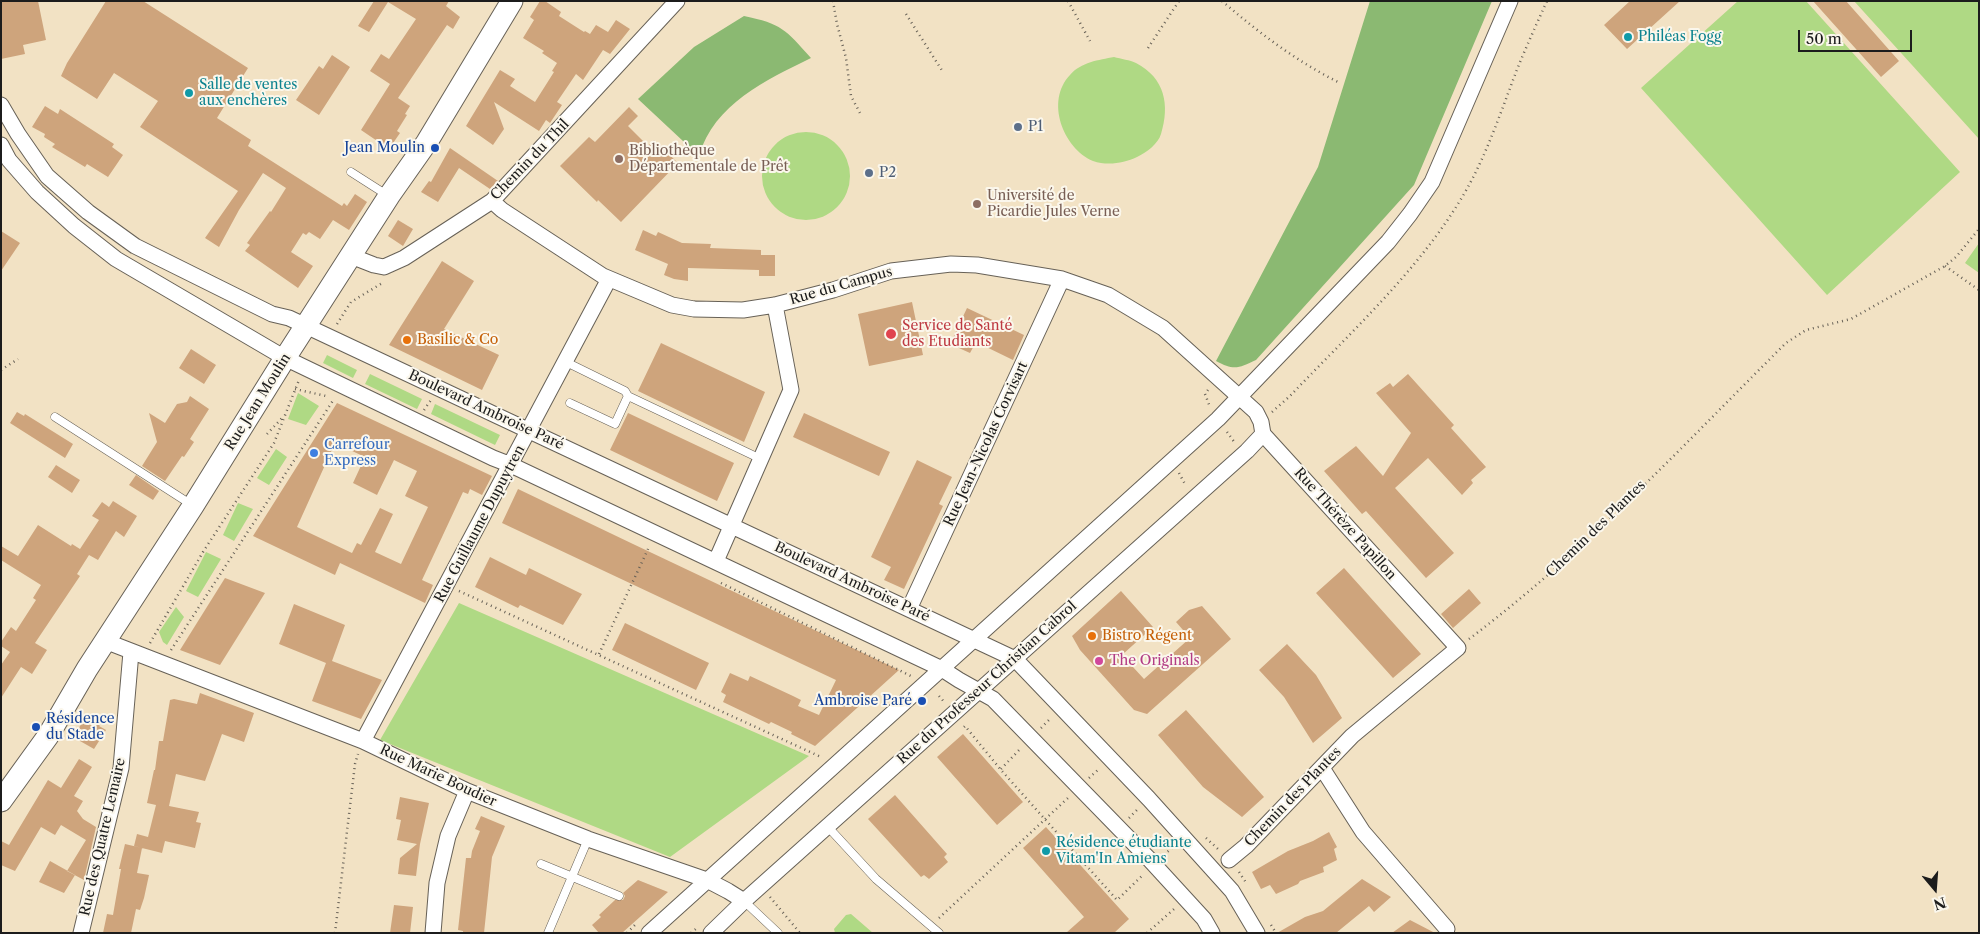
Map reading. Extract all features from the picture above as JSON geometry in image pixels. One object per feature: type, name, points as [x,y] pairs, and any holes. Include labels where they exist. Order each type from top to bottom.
[{"type":"main road","name":"Rue Jean Moulin","points":[[1,801],[48,736],[105,641],[193,506],[285,358],[389,196],[427,142],[512,1]]},
{"type":"street","name":"Chemin du Thil","points":[[351,256],[374,266],[384,267],[404,258],[492,201],[677,1]]},
{"type":"street","points":[[649,933],[1240,398],[1388,242],[1432,182],[1510,1]]},
{"type":"street","name":"Boulevard Ambroise Paré","points":[[1,106],[47,176],[88,212],[134,246],[272,314],[289,318],[306,326],[332,330],[530,431],[1015,659]]},
{"type":"street","points":[[1,145],[5,162],[68,221],[116,259],[285,358],[942,669],[993,699],[1154,864],[1204,919],[1212,933]]},
{"type":"street","name":"Rue du Campus","points":[[492,201],[502,210],[609,279],[672,305],[694,309],[743,310],[775,305],[834,290],[891,271],[951,264],[977,265],[1062,279],[1108,295],[1163,328],[1240,398]]},
{"type":"street","name":"Rue Guillaume Dupuytren","points":[[363,741],[530,431],[609,279]]},
{"type":"street","name":"Rue Jean-Nicolas Corvisart","points":[[909,609],[1062,279]]},
{"type":"street","points":[[716,561],[791,390],[775,305]]},
{"type":"street","name":"Rue Thérèze Papillon","points":[[1240,398],[1256,412],[1263,434],[1458,648]]},
{"type":"street","name":"Rue du Professeur Christian Cabrol","points":[[711,933],[744,901],[766,892],[828,827],[1247,451],[1263,434]]},
{"type":"street","name":"Rue Marie Boudier","points":[[105,641],[363,741],[467,791],[588,839],[707,880],[744,901]]},
{"type":"street","name":"Chemin des Plantes","points":[[1229,860],[1246,846],[1352,736],[1458,648]]},
{"type":"street","name":"Rue des Quatre Lemaire","points":[[81,933],[121,768],[131,652]]},
{"type":"street","points":[[1015,659],[1184,836],[1232,891],[1257,933]]},
{"type":"street","points":[[1322,768],[1363,832],[1447,928]]},
{"type":"street","points":[[433,933],[438,883],[448,836],[467,791]]},
{"type":"lane","points":[[351,172],[389,196]]},
{"type":"lane","points":[[566,362],[625,391],[628,396],[761,458]]},
{"type":"lane","points":[[570,403],[614,424],[628,396]]},
{"type":"lane","points":[[55,418],[193,506]]},
{"type":"lane","points":[[828,827],[876,879],[939,933]]},
{"type":"lane","points":[[548,933],[588,839]]},
{"type":"lane","points":[[541,864],[619,896]]},
{"type":"lane","points":[[744,901],[778,933]]},
{"type":"path","points":[[833,1],[836,24],[846,58],[851,96],[861,114]]},
{"type":"path","points":[[1068,1],[1090,41]]},
{"type":"path","points":[[1148,48],[1179,1]]},
{"type":"path","points":[[1222,1],[1312,69],[1338,82]]},
{"type":"path","points":[[1259,419],[1270,414],[1290,396],[1398,283],[1434,242],[1462,199],[1479,166],[1519,64],[1547,1]]},
{"type":"path","points":[[906,14],[943,72]]},
{"type":"path","name":"Chemin des Plantes","points":[[1458,648],[1512,607],[1583,545],[1786,343],[1806,330],[1851,319],[1945,266],[1956,257],[1979,229]]},
{"type":"path","points":[[1945,266],[1979,290]]},
{"type":"path","points":[[332,330],[351,302],[389,279]]},
{"type":"path","points":[[318,307],[330,313],[332,330]]},
{"type":"path","points":[[332,330],[344,328]]},
{"type":"path","points":[[1,370],[18,359]]},
{"type":"path","points":[[150,643],[203,552],[274,443],[294,389],[308,369]]},
{"type":"path","points":[[164,649],[170,652],[335,397],[294,389]]},
{"type":"path","points":[[423,396],[439,403]]},
{"type":"path","points":[[422,414],[431,400]]},
{"type":"path","points":[[267,434],[284,416]]},
{"type":"path","points":[[599,654],[649,547],[641,543]]},
{"type":"path","points":[[718,581],[911,676]]},
{"type":"path","points":[[447,585],[821,757]]},
{"type":"path","points":[[144,641],[157,646]]},
{"type":"path","points":[[958,732],[965,726],[1117,900],[1194,826],[1229,860]]},
{"type":"path","points":[[335,933],[355,764],[363,741]]},
{"type":"path","points":[[930,926],[1110,759]]},
{"type":"path","points":[[1147,933],[1176,907]]},
{"type":"green space","points":[[1370,1],[1492,1],[1414,185],[1256,360],[1236,367],[1227,366],[1216,361],[1318,167]]},
{"type":"green space","points":[[1738,1],[1806,1],[1960,172],[1827,295],[1641,88]]},
{"type":"green space","points":[[1854,1],[1979,1],[1979,139]]},
{"type":"green space","points":[[744,16],[767,22],[782,29],[811,58],[760,85],[729,108],[716,122],[706,138],[699,156],[638,99],[694,47]]},
{"type":"green space","points":[[1114,57],[1136,63],[1153,76],[1163,93],[1165,113],[1161,134],[1152,147],[1132,159],[1116,163],[1104,163],[1093,161],[1082,155],[1073,146],[1061,123],[1058,110],[1059,98],[1063,86],[1070,75],[1079,67],[1090,62]]},
{"type":"green space","points":[[806,132],[823,135],[831,139],[843,151],[847,159],[850,176],[847,193],[843,201],[831,213],[823,217],[806,220],[789,217],[781,213],[769,201],[765,193],[762,176],[765,159],[769,151],[781,139],[789,135]]},
{"type":"green space","points":[[1979,243],[1979,273],[1965,263]]},
{"type":"green space","points":[[327,355],[357,370],[353,378],[323,363]]},
{"type":"green space","points":[[370,374],[422,399],[417,409],[365,384]]},
{"type":"green space","points":[[298,393],[319,406],[306,425],[288,419]]},
{"type":"green space","points":[[435,404],[500,435],[495,445],[431,414]]},
{"type":"green space","points":[[276,449],[287,457],[269,485],[257,478]]},
{"type":"green space","points":[[238,503],[253,509],[234,541],[223,535]]},
{"type":"green space","points":[[206,552],[221,559],[198,597],[186,591]]},
{"type":"green space","points":[[459,603],[809,756],[670,857],[380,740]]},
{"type":"green space","points":[[176,607],[184,617],[167,645],[163,642],[159,632]]},
{"type":"green space","points":[[851,914],[873,933],[835,933],[834,929],[846,915]]},
{"type":"building","points":[[1,1],[38,1],[46,40],[23,45],[25,54],[1,59]]},
{"type":"building","points":[[106,1],[143,1],[248,68],[217,118],[251,140],[248,146],[342,206],[344,203],[347,206],[355,194],[367,202],[349,230],[333,220],[320,239],[309,232],[306,235],[303,233],[291,252],[313,266],[298,288],[245,251],[250,245],[247,243],[271,212],[286,188],[263,173],[239,210],[219,247],[205,238],[238,191],[140,127],[158,101],[114,73],[97,99],[61,76],[67,63]]},
{"type":"building","points":[[374,1],[449,1],[446,6],[460,17],[453,29],[447,25],[398,98],[410,106],[397,131],[400,133],[389,149],[361,130],[390,84],[370,71],[381,54],[389,59],[416,19],[388,2],[369,32],[358,26]]},
{"type":"building","points":[[540,1],[545,1],[561,12],[559,16],[590,34],[596,25],[608,32],[616,20],[630,29],[610,54],[603,50],[583,80],[576,74],[557,102],[562,105],[550,123],[546,120],[539,131],[494,102],[504,129],[493,145],[466,126],[500,70],[515,79],[510,86],[535,102],[554,72],[552,71],[557,63],[542,53],[544,51],[523,38],[534,20],[530,17]]},
{"type":"building","name":"Philéas Fogg","points":[[1630,1],[1680,1],[1627,49],[1604,25]]},
{"type":"building","points":[[1813,1],[1846,1],[1899,61],[1881,77]]},
{"type":"building","points":[[332,55],[350,67],[319,115],[296,100],[319,66],[323,69]]},
{"type":"building","points":[[45,106],[58,114],[60,109],[114,144],[112,147],[123,155],[108,177],[87,164],[85,167],[52,147],[55,144],[44,137],[45,134],[32,127]]},
{"type":"building","points":[[629,107],[638,116],[628,126],[648,146],[654,140],[678,163],[621,222],[560,166],[589,137],[595,142]]},
{"type":"building","points":[[450,148],[498,181],[490,189],[459,168],[438,202],[421,192],[429,181],[431,182]]},
{"type":"building","points":[[398,220],[413,229],[403,246],[388,236]]},
{"type":"building","points":[[643,230],[656,236],[658,232],[682,243],[711,244],[710,248],[761,250],[761,255],[775,255],[775,276],[759,276],[759,270],[688,268],[688,281],[674,279],[664,275],[668,264],[635,250]]},
{"type":"building","points":[[1,231],[20,243],[1,271]]},
{"type":"building","points":[[442,261],[474,281],[444,329],[499,355],[482,390],[389,345]]},
{"type":"building","name":"Service de Santé des Etudiants","points":[[912,302],[923,355],[869,366],[858,314]]},
{"type":"building","points":[[967,308],[1024,335],[1013,360],[976,342],[970,353],[950,344]]},
{"type":"building","points":[[661,343],[765,392],[744,442],[638,391]]},
{"type":"building","points":[[191,349],[216,365],[204,384],[179,368]]},
{"type":"building","points":[[1408,374],[1454,425],[1451,428],[1486,467],[1471,480],[1473,483],[1462,495],[1428,458],[1395,488],[1454,553],[1426,578],[1366,511],[1362,514],[1324,471],[1356,446],[1383,476],[1411,433],[1376,393],[1390,383],[1393,387]]},
{"type":"building","points":[[190,396],[209,409],[190,439],[194,442],[165,481],[142,466],[157,442],[149,413],[165,423],[177,404],[187,402]]},
{"type":"building","points":[[337,403],[492,476],[482,495],[470,489],[468,494],[463,492],[422,580],[433,585],[425,603],[340,563],[335,575],[253,536]],"holes":[[[335,443],[365,457],[353,483],[377,495],[394,460],[417,471],[405,496],[428,507],[401,564],[375,552],[393,514],[380,508],[361,545],[357,543],[352,553],[297,527]]]},
{"type":"building","points":[[17,412],[24,416],[25,414],[73,444],[65,458],[10,423]]},
{"type":"building","points":[[628,413],[734,463],[717,501],[610,450]]},
{"type":"building","points":[[804,413],[890,452],[879,476],[793,437]]},
{"type":"building","points":[[917,460],[952,477],[939,504],[943,506],[904,589],[884,580],[891,567],[871,557]]},
{"type":"building","points":[[56,465],[80,480],[72,493],[48,477]]},
{"type":"building","points":[[136,475],[159,491],[153,500],[129,485]]},
{"type":"building","points":[[518,489],[899,670],[815,746],[791,734],[792,732],[771,722],[769,724],[723,702],[726,695],[721,692],[730,673],[748,681],[750,676],[801,700],[798,706],[819,715],[836,680],[502,523]]},
{"type":"building","points":[[113,501],[137,516],[124,537],[116,531],[98,560],[89,555],[77,574],[80,576],[35,643],[47,650],[32,674],[21,667],[1,698],[1,665],[10,652],[1,646],[1,642],[11,627],[16,631],[36,600],[33,598],[41,585],[1,560],[1,546],[18,556],[38,525],[71,546],[72,544],[80,549],[99,520],[92,516],[102,502],[109,507]]},
{"type":"building","points":[[490,557],[526,575],[529,568],[582,594],[563,625],[520,605],[518,608],[475,587]]},
{"type":"building","points":[[1344,568],[1421,654],[1393,678],[1316,593]]},
{"type":"building","points":[[225,578],[265,593],[220,665],[180,650]]},
{"type":"building","points":[[1469,589],[1481,603],[1453,628],[1441,614]]},
{"type":"building","points":[[1121,591],[1153,627],[1122,655],[1144,679],[1190,638],[1176,622],[1189,610],[1202,606],[1231,639],[1147,714],[1134,710],[1080,650],[1072,636]]},
{"type":"building","points":[[294,604],[345,625],[332,661],[382,680],[361,719],[312,701],[326,663],[279,644]]},
{"type":"building","points":[[625,623],[709,663],[696,690],[612,650]]},
{"type":"building","points":[[1287,644],[1316,675],[1342,718],[1313,743],[1284,697],[1259,670]]},
{"type":"building","points":[[200,693],[254,713],[244,742],[222,734],[205,781],[176,774],[169,806],[199,812],[196,822],[201,823],[195,848],[165,841],[162,853],[134,846],[137,834],[148,837],[156,805],[147,803],[155,770],[159,741],[163,741],[170,700],[174,699],[197,704]]},
{"type":"building","points":[[1186,710],[1264,797],[1242,817],[1203,787],[1158,735]]},
{"type":"building","points":[[87,715],[101,724],[99,726],[106,730],[94,749],[73,737]]},
{"type":"building","points":[[963,734],[1023,802],[997,825],[937,757]]},
{"type":"building","points":[[79,759],[92,767],[74,796],[83,801],[77,811],[83,819],[96,827],[84,880],[67,871],[86,840],[61,825],[55,835],[41,827],[15,871],[1,865],[1,841],[9,845],[48,780],[61,788]]},
{"type":"building","points":[[895,795],[947,854],[944,857],[948,862],[929,879],[924,875],[921,877],[868,819]]},
{"type":"building","points":[[400,797],[429,803],[420,844],[416,876],[398,874],[400,858],[417,844],[397,840],[401,820],[396,819]]},
{"type":"building","points":[[481,816],[505,826],[492,857],[484,933],[463,933],[463,931],[458,930],[466,858],[471,858],[480,831],[475,829]]},
{"type":"building","points":[[1046,827],[1129,919],[1114,933],[1066,933],[1084,917],[1023,848]]},
{"type":"building","points":[[1329,832],[1337,847],[1334,849],[1337,860],[1323,867],[1324,872],[1300,881],[1298,884],[1276,894],[1270,885],[1261,889],[1252,872],[1288,851]]},
{"type":"building","points":[[125,844],[142,848],[137,873],[149,875],[144,898],[140,910],[136,909],[131,933],[103,933],[107,914],[113,915],[121,869],[119,869]]},
{"type":"building","points":[[50,861],[75,875],[64,893],[39,882]]},
{"type":"building","points":[[1362,879],[1391,897],[1374,912],[1369,906],[1336,933],[1277,933],[1305,917],[1323,911]]},
{"type":"building","points":[[638,880],[668,892],[622,933],[599,933],[592,925],[601,917],[599,915],[615,900],[623,900],[625,896],[623,893]]},
{"type":"building","points":[[394,905],[413,907],[410,933],[390,933]]},
{"type":"building","points":[[1410,920],[1435,933],[1392,933]]},
{"type":"place","name":"Philéas Fogg","points":[[1628,37]]},
{"type":"place","name":"Salle de ventes aux enchères","points":[[189,93]]},
{"type":"place","name":"P1","points":[[1018,127]]},
{"type":"place","name":"Jean Moulin","points":[[435,148]]},
{"type":"place","name":"Bibliothèque Départementale de Prêt","points":[[619,159]]},
{"type":"place","name":"P2","points":[[869,173]]},
{"type":"place","name":"Université de Picardie Jules Verne","points":[[977,204]]},
{"type":"place","name":"Service de Santé des Etudiants","points":[[891,334]]},
{"type":"place","name":"Basilic & Co","points":[[407,340]]},
{"type":"place","name":"Carrefour Express","points":[[314,453]]},
{"type":"place","name":"Bistro Régent","points":[[1092,636]]},
{"type":"place","name":"The Originals","points":[[1099,661]]},
{"type":"place","name":"Ambroise Paré","points":[[922,701]]},
{"type":"place","name":"Résidence du Stade","points":[[36,727]]},
{"type":"place","name":"Résidence étudiante Vitam'In Amiens","points":[[1046,851]]}]
